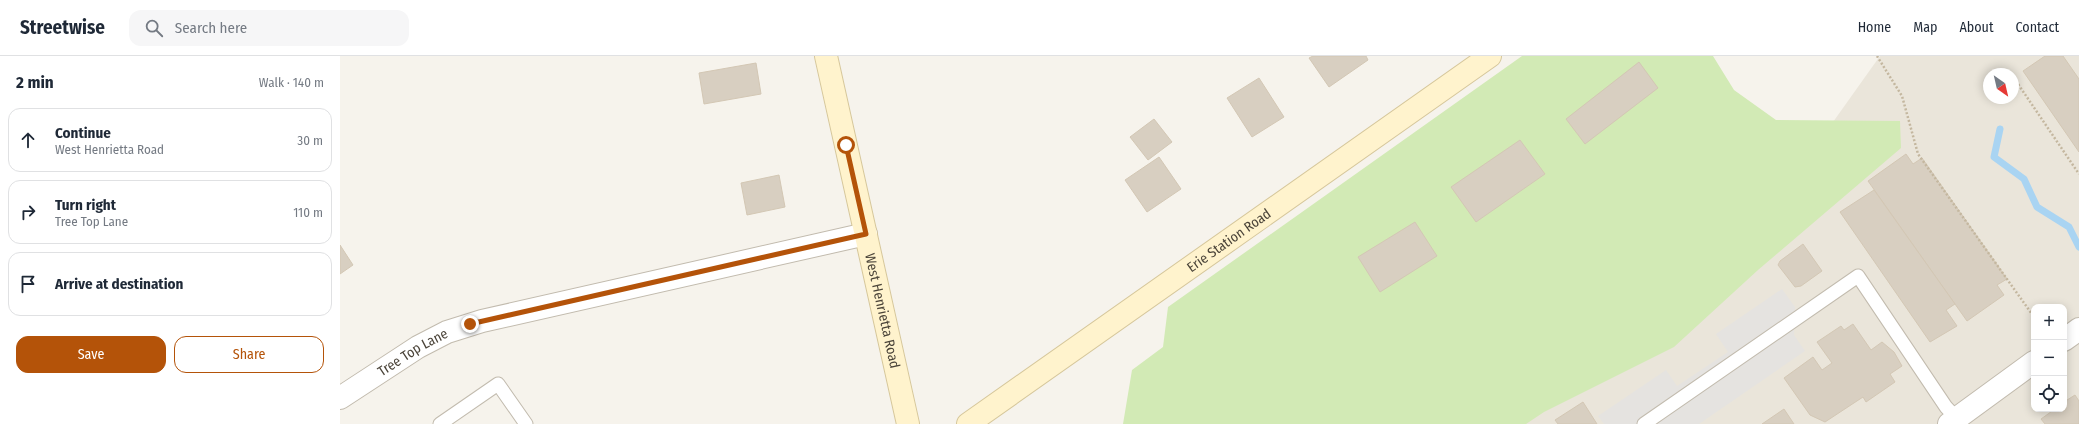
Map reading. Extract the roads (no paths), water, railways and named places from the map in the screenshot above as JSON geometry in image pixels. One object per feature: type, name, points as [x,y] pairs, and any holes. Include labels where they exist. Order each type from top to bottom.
[{"type":"main road","name":"West Henrietta Road","points":[[826,56],[908,424]]},
{"type":"main road","name":"Erie Station Road","points":[[968,424],[1490,56]]},
{"type":"street","name":"Tree Top Lane","points":[[340,398],[418,347],[447,332],[482,320],[866,234]]},
{"type":"street","points":[[2067,338],[2079,329]]},
{"type":"street","points":[[1956,422],[2031,364]]},
{"type":"lane","points":[[1644,424],[1858,276],[1956,422]]},
{"type":"lane","points":[[440,424],[498,384],[526,424]]},
{"type":"waterway","points":[[2000,129],[1994,157],[2024,179],[2037,207],[2069,227],[2079,247]]}]
